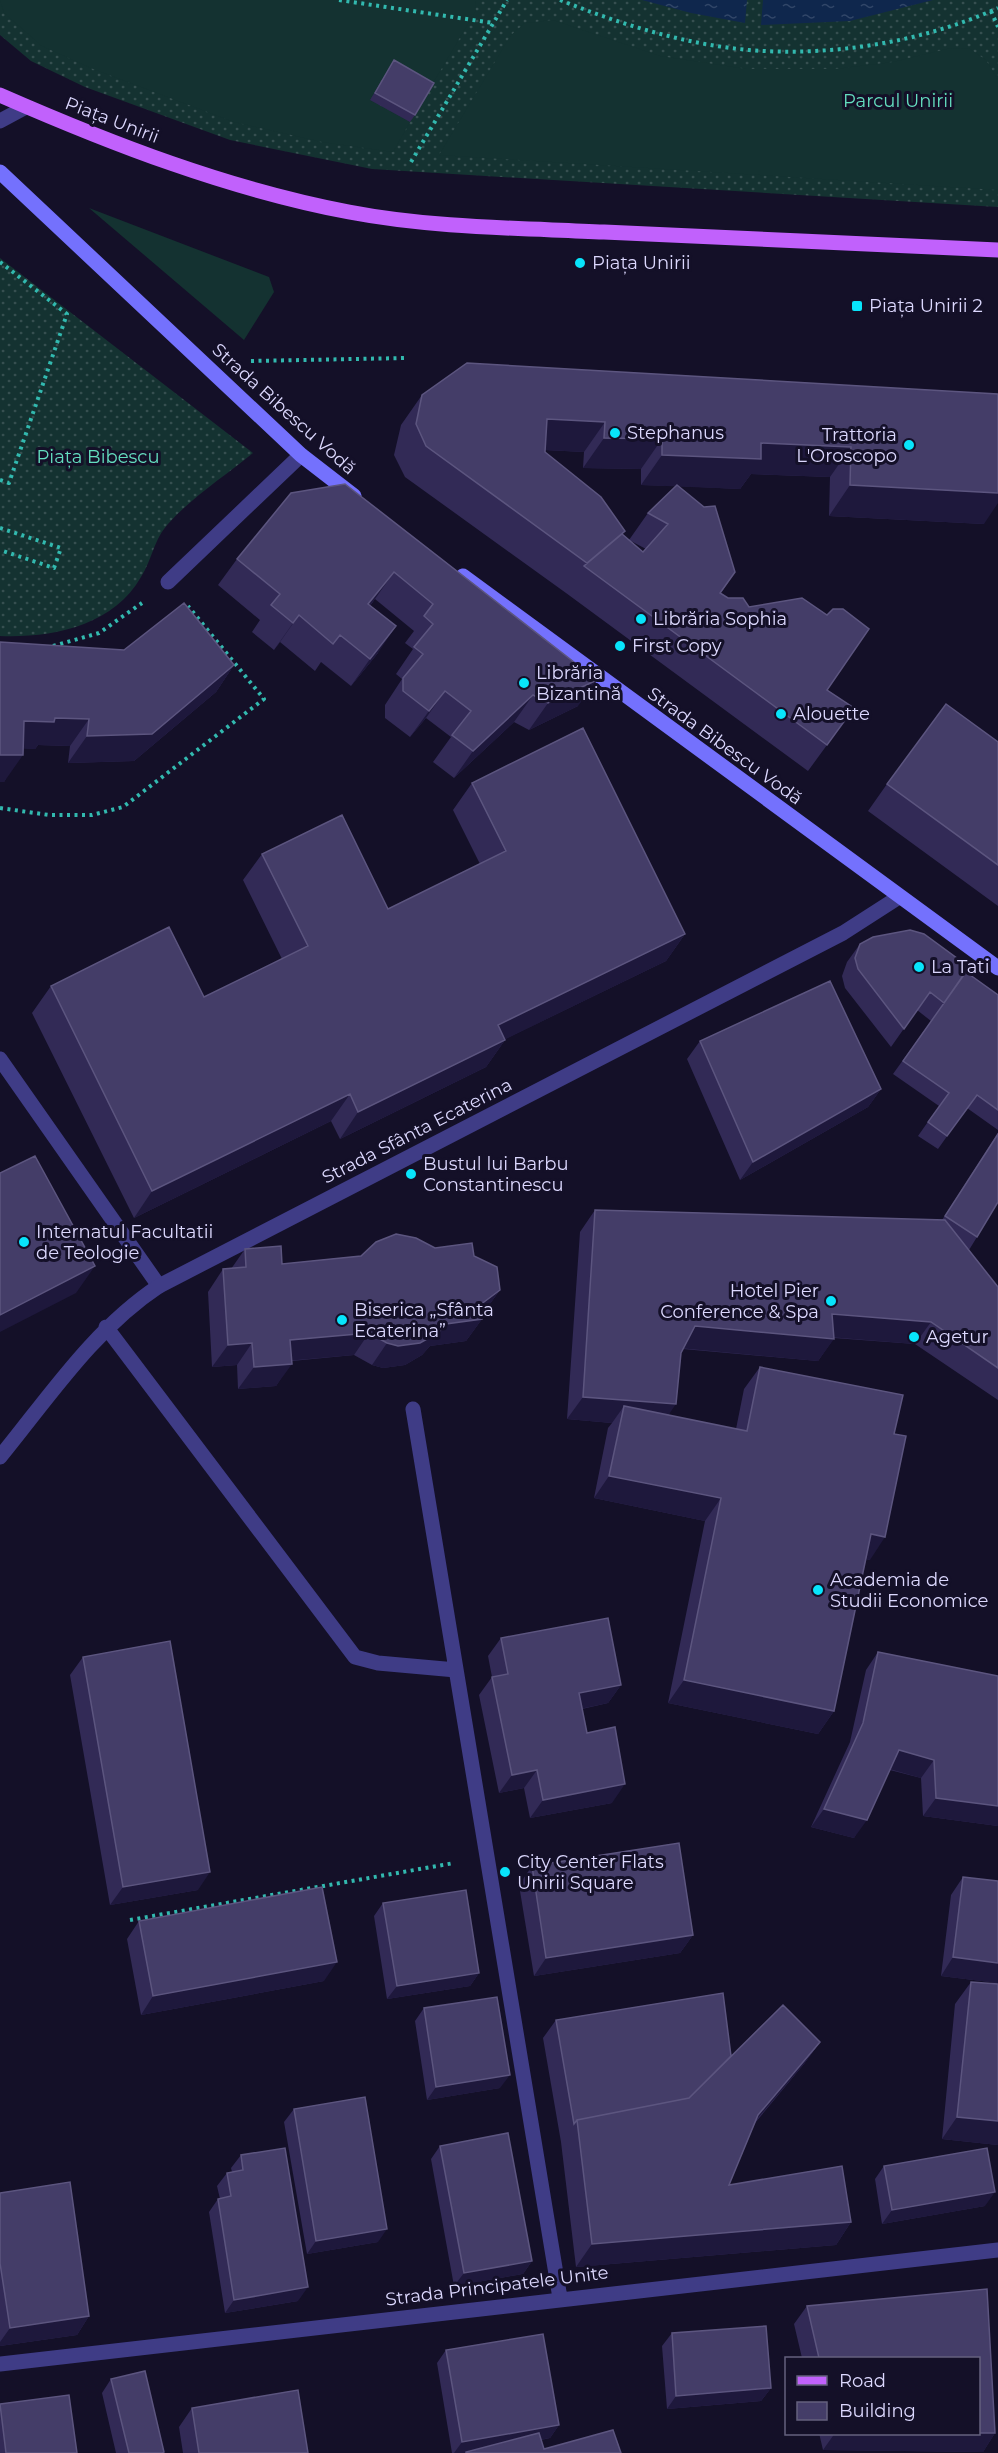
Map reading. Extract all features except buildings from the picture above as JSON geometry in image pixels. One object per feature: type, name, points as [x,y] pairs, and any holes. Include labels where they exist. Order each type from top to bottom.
[{"type":"main road","name":"Piața Unirii","points":[[0,95],[80,130],[252,189],[351,212],[549,229],[998,250]]},
{"type":"street","points":[[0,121],[26,107]]},
{"type":"street","name":"Strada Bibescu Vodă","points":[[0,172],[301,455],[370,508]]},
{"type":"street","points":[[168,582],[301,455]]},
{"type":"street","name":"Strada Bibescu Vodă","points":[[447,565],[998,968]]},
{"type":"street","name":"Strada Sfânta Ecaterina","points":[[0,1457],[106,1327],[132,1304],[159,1286],[843,933],[899,897]]},
{"type":"street","points":[[0,1059],[159,1286]]},
{"type":"street","points":[[106,1327],[356,1657],[378,1663],[456,1670]]},
{"type":"street","points":[[412,1408],[560,2298]]},
{"type":"street","name":"Strada Principatele Unite","points":[[0,2364],[560,2298],[998,2250]]},
{"type":"path","points":[[339,0],[493,23]]},
{"type":"path","points":[[411,162],[507,0]]},
{"type":"path","points":[[560,0],[644,30],[749,50],[810,50],[907,39],[998,8]]},
{"type":"path","points":[[991,11],[998,27]]},
{"type":"path","points":[[0,262],[67,314],[9,483],[0,480]]},
{"type":"path","points":[[242,361],[405,358]]},
{"type":"path","points":[[0,528],[61,548],[54,568],[0,550]]},
{"type":"path","points":[[0,808],[49,815],[92,814],[123,807],[264,699],[168,582]]},
{"type":"path","points":[[44,647],[80,641],[99,633],[148,598]]},
{"type":"path","points":[[129,1920],[487,1857]]},
{"type":"green space","name":"Parcul Unirii","points":[[0,0],[998,0],[998,207],[372,169],[230,140],[85,87],[31,61],[0,35]]},
{"type":"green space","points":[[0,0],[476,1],[475,12],[429,90],[389,67],[370,100],[410,122],[393,152],[322,142],[234,122],[93,69],[42,46],[4,13]]},
{"type":"green space","points":[[553,20],[660,56],[747,69],[835,69],[893,62],[951,48],[970,49],[986,60],[998,80],[998,190],[439,155],[511,35],[525,23]]},
{"type":"green space","points":[[89,208],[269,277],[274,292],[244,340]]},
{"type":"green space","name":"Piața Bibescu","points":[[0,258],[253,453],[177,514],[159,536],[141,577],[129,594],[114,607],[80,626],[40,635],[0,636]]},
{"type":"water","points":[[642,0],[747,0],[745,23],[691,13]]},
{"type":"water","points":[[763,0],[933,0],[850,21],[761,25]]},
{"type":"place","name":"Piața Unirii","points":[[580,263]]},
{"type":"place","name":"Piața Unirii 2","points":[[857,306]]},
{"type":"place","name":"Stephanus","points":[[615,433]]},
{"type":"place","name":"Trattoria L'Oroscopo","points":[[909,445]]},
{"type":"place","name":"Librăria Sophia","points":[[641,619]]},
{"type":"place","name":"First Copy","points":[[620,646]]},
{"type":"place","name":"Librăria Bizantină","points":[[524,683]]},
{"type":"place","name":"Alouette","points":[[781,714]]},
{"type":"place","name":"La Tati","points":[[919,967]]},
{"type":"place","name":"Bustul lui Barbu Constantinescu","points":[[411,1174]]},
{"type":"place","name":"Internatul Facultatii de Teologie","points":[[24,1242]]},
{"type":"place","name":"Hotel Pier Conference & Spa","points":[[831,1301]]},
{"type":"place","name":"Biserica „Sfânta Ecaterina”","points":[[342,1320]]},
{"type":"place","name":"Agetur","points":[[914,1337]]},
{"type":"place","name":"Academia de Studii Economice","points":[[818,1590]]},
{"type":"place","name":"City Center Flats Unirii Square","points":[[505,1872]]}]
